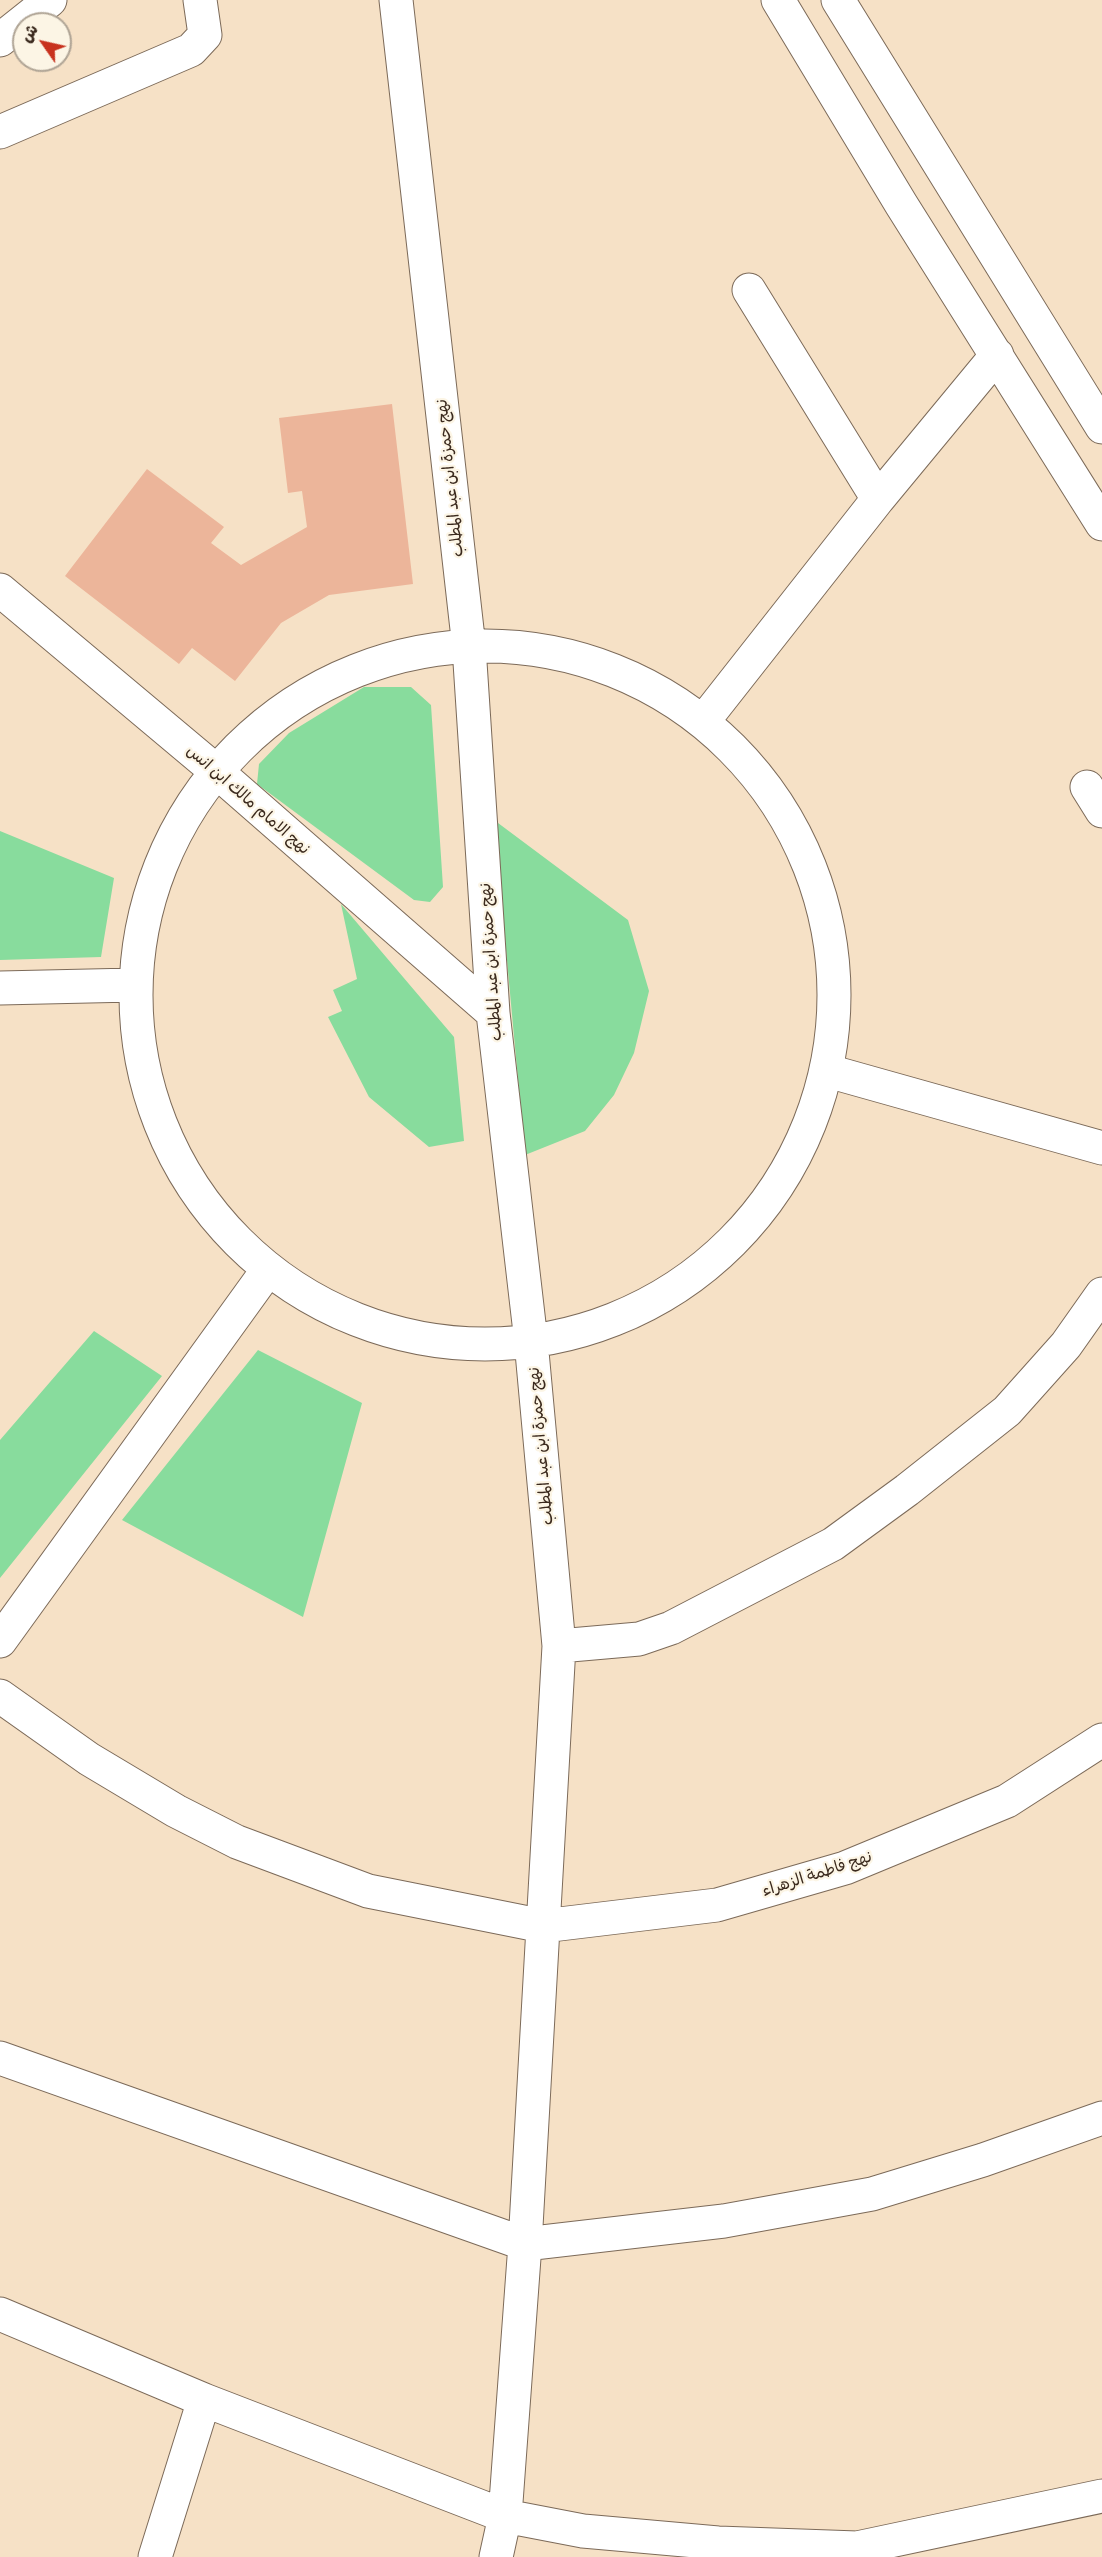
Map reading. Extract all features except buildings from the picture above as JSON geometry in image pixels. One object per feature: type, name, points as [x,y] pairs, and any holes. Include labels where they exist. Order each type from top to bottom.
[{"type":"street","points":[[0,40],[50,0]]},
{"type":"street","points":[[0,132],[191,50],[205,35],[200,0]]},
{"type":"street","name":"نهج حمزة ابن عبد المطلب","points":[[396,0],[469,647],[493,1013],[531,1341],[559,1646],[525,2244],[505,2516],[496,2557]]},
{"type":"street","points":[[778,0],[1102,524]]},
{"type":"street","points":[[838,0],[1102,427]]},
{"type":"street","points":[[749,290],[878,499]]},
{"type":"street","points":[[705,719],[878,499],[997,355]]},
{"type":"street","name":"نهج الامام مالك ابن انس","points":[[0,590],[216,771],[493,1013]]},
{"type":"street","points":[[513,644],[601,662],[705,719],[756,769],[808,852],[836,972],[828,1071],[784,1180],[743,1234],[681,1286],[585,1332],[531,1341],[402,1337],[322,1307],[267,1271],[199,1199],[161,1132],[138,1050],[134,985],[161,863],[216,771],[300,697],[383,659],[469,647],[513,644]]},
{"type":"street","points":[[0,988],[134,985]]},
{"type":"street","points":[[828,1071],[1102,1148]]},
{"type":"street","points":[[0,1641],[267,1271]]},
{"type":"street","points":[[559,1646],[639,1638],[671,1628],[833,1544],[908,1490],[1007,1411],[1066,1345],[1102,1294]]},
{"type":"street","name":"نهج فاطمة الزهراء","points":[[0,1696],[89,1759],[176,1811],[237,1842],[368,1891],[543,1926],[717,1905],[845,1868],[1007,1801],[1102,1740]]},
{"type":"street","points":[[0,2058],[525,2244],[724,2221],[872,2194],[983,2160],[1102,2118]]},
{"type":"street","points":[[0,2314],[204,2400],[505,2516],[583,2531],[856,2553],[1102,2496]]},
{"type":"street","points":[[155,2557],[204,2400]]},
{"type":"green space","points":[[364,687],[411,687],[431,705],[443,887],[430,902],[414,900],[257,784],[259,764],[289,733]]},
{"type":"green space","points":[[494,820],[628,920],[649,991],[634,1053],[614,1095],[585,1131],[525,1155]]},
{"type":"green space","points":[[0,831],[114,878],[101,957],[0,960]]},
{"type":"green space","points":[[341,904],[454,1037],[464,1141],[429,1147],[369,1097],[328,1017],[342,1011],[333,990],[357,979]]},
{"type":"green space","points":[[94,1331],[162,1376],[0,1578],[0,1440]]},
{"type":"green space","points":[[258,1350],[362,1403],[303,1617],[122,1520]]}]
